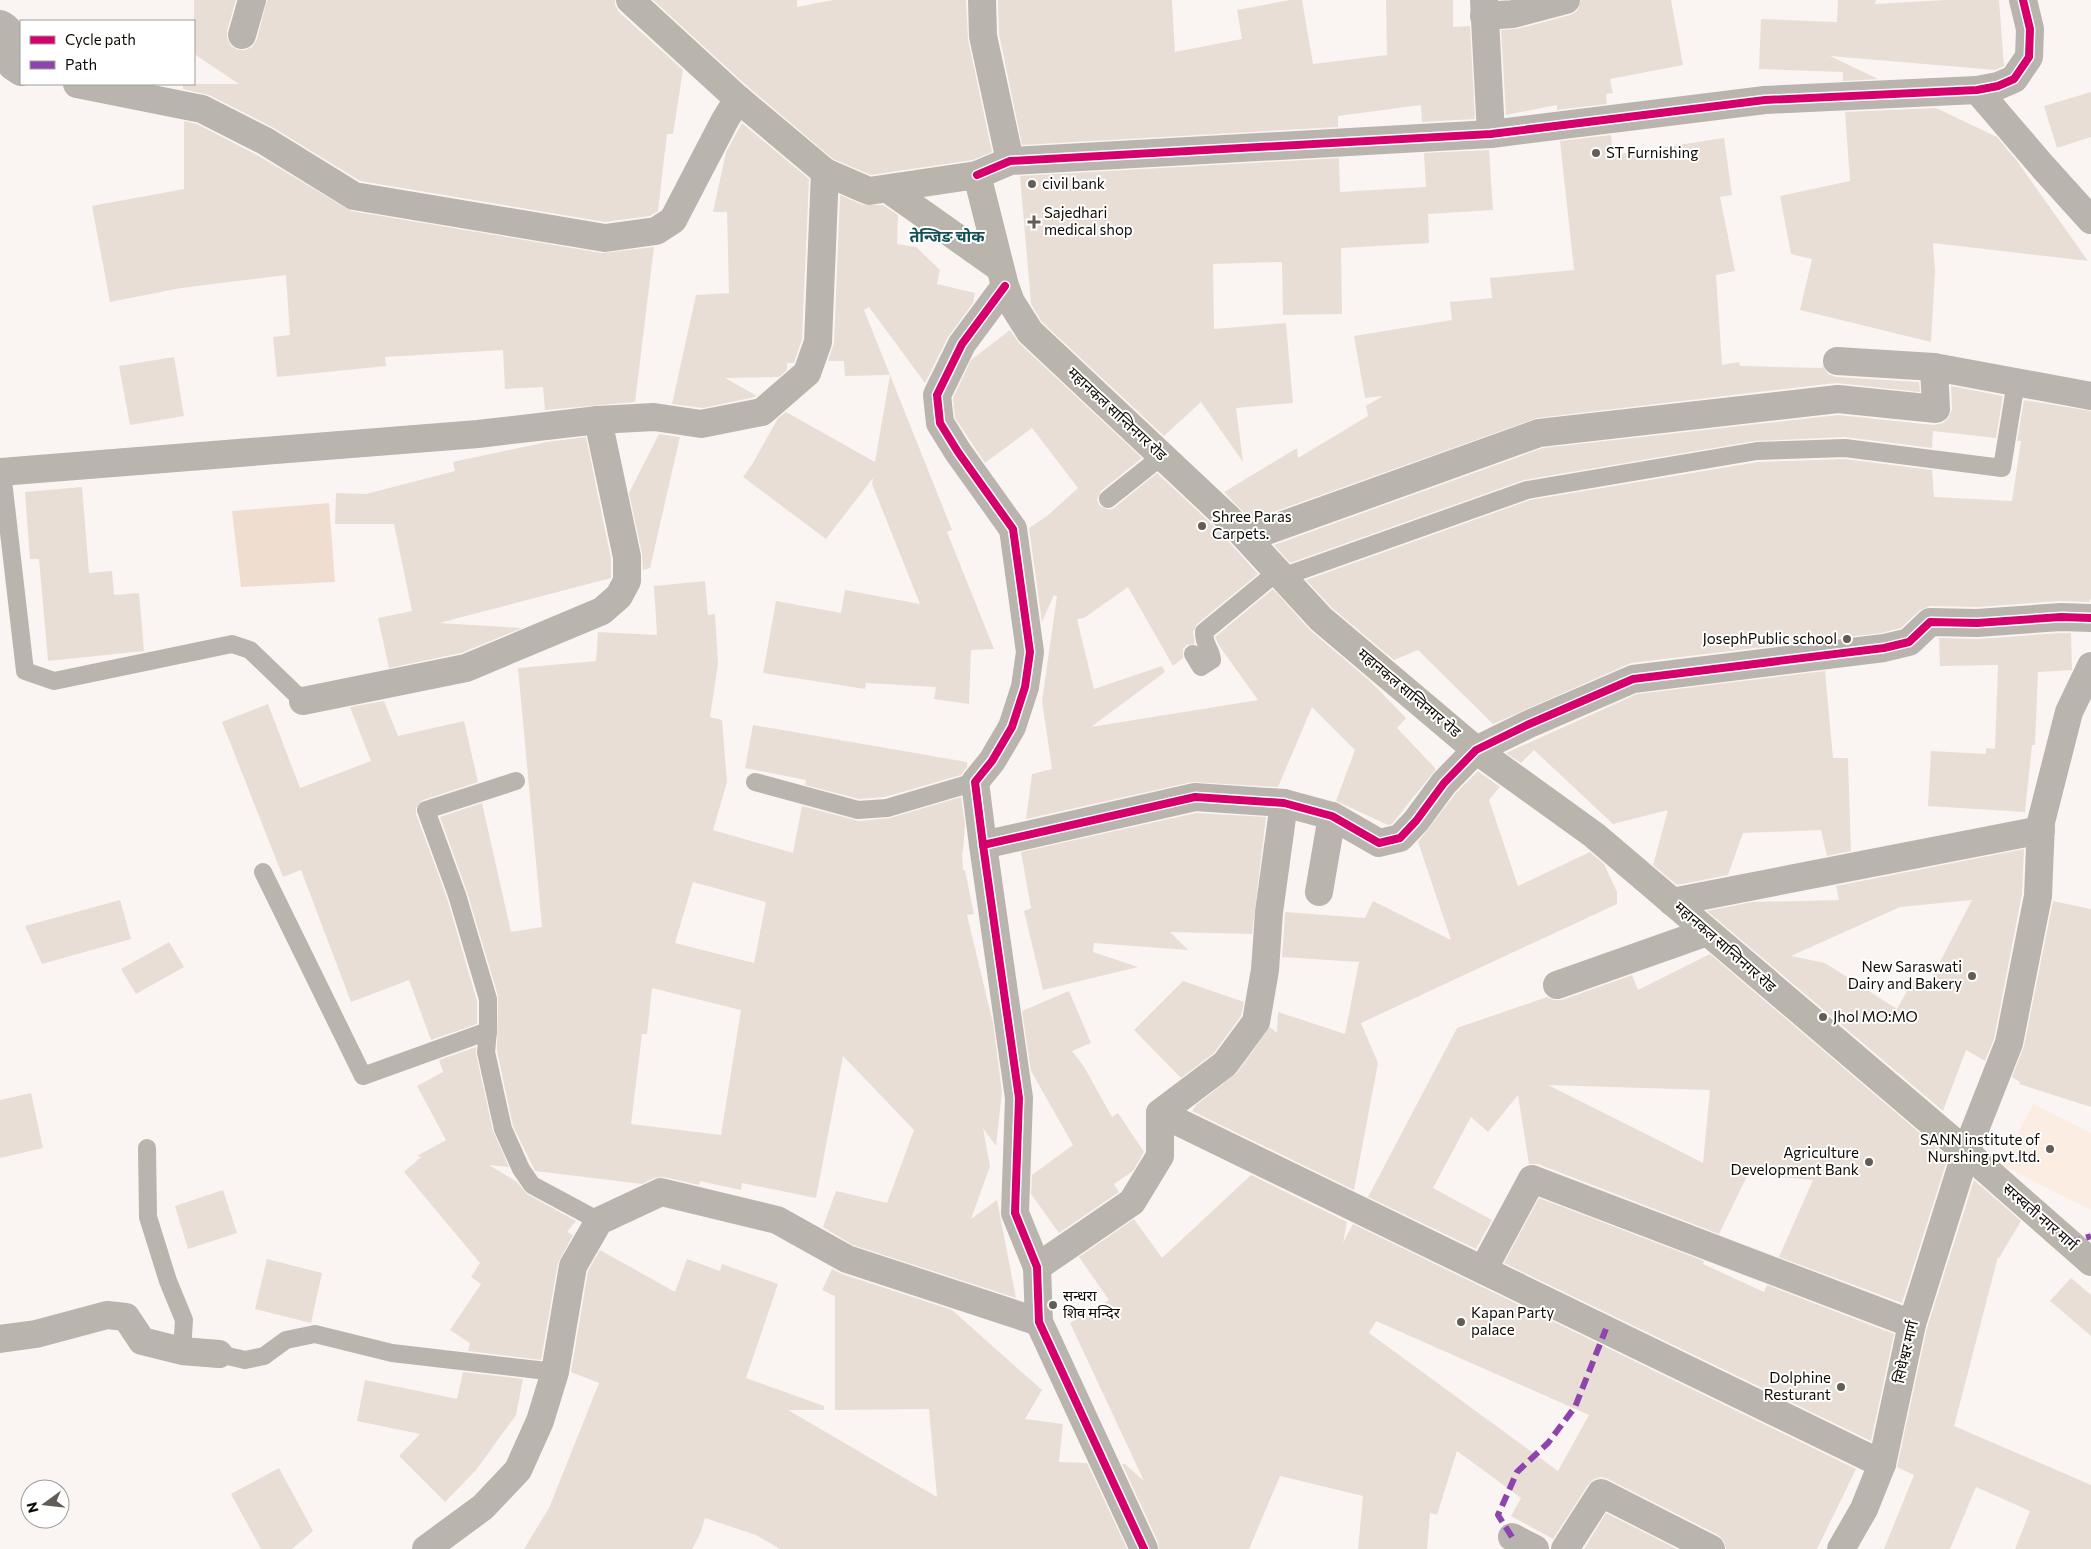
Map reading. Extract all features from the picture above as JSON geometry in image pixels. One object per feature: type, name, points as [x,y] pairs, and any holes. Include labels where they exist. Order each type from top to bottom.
[{"type":"main road","points":[[630,0],[738,99],[825,172],[869,191],[977,175]]},
{"type":"main road","name":"महानकल सान्तिनगर रोड","points":[[977,175],[1011,302],[1030,332],[1247,538],[1321,619],[1476,750],[1594,835],[1966,1152]]},
{"type":"main road","points":[[888,188],[1003,277]]},
{"type":"main road","name":"सरस्वती नगर मार्ग","points":[[1966,1152],[2091,1262]]},
{"type":"street","points":[[242,35],[252,0]]},
{"type":"street","points":[[982,0],[983,36],[1010,161]]},
{"type":"street","points":[[1491,134],[1484,8],[1513,14],[1566,0]]},
{"type":"street","points":[[977,175],[1010,161],[1491,134],[1765,100],[1977,90],[1998,86],[2014,79],[2029,57],[2030,28],[2023,0]]},
{"type":"street","points":[[0,24],[8,28],[12,36],[12,66],[20,71]]},
{"type":"street","points":[[83,85],[202,109],[265,141],[354,196],[605,238],[656,231],[673,220],[725,120],[738,99]]},
{"type":"street","points":[[1977,90],[2091,220]]},
{"type":"street","points":[[1,472],[458,436],[598,420],[654,416],[701,424],[762,412],[808,373],[818,342],[825,172]]},
{"type":"street","points":[[1003,277],[962,344],[937,395],[940,423],[958,452],[1013,529],[1030,652],[1025,687],[1012,727],[992,761],[975,782],[982,845],[1020,1098],[1015,1213],[1037,1268],[1040,1322],[1144,1549]]},
{"type":"street","points":[[1837,360],[1934,368],[2091,396]]},
{"type":"street","points":[[1247,538],[1539,433],[1838,399],[1936,409],[1934,368]]},
{"type":"street","points":[[303,701],[466,668],[602,611],[619,596],[627,581],[627,557],[598,420]]},
{"type":"street","points":[[982,845],[1195,797],[1284,803],[1332,816],[1379,843],[1400,838],[1416,821],[1444,783],[1476,750],[1526,725],[1633,679],[1884,648],[1909,642],[1930,622],[1977,623],[2060,617],[2091,618]]},
{"type":"street","name":"सिधेश्वर मार्ग","points":[[1841,1549],[1864,1509],[1882,1464],[1912,1324],[1966,1152],[2009,1043],[2038,896],[2041,822],[2069,712],[2091,666]]},
{"type":"street","points":[[1160,1113],[1225,1064],[1256,1022],[1265,970],[1269,912],[1284,803]]},
{"type":"street","points":[[1319,892],[1332,816]]},
{"type":"street","points":[[1672,902],[2041,830]]},
{"type":"street","points":[[1557,985],[1707,932]]},
{"type":"street","points":[[1037,1268],[1132,1202],[1160,1156],[1160,1113]]},
{"type":"street","points":[[1160,1113],[1882,1464]]},
{"type":"street","points":[[1483,1270],[1532,1179],[1912,1324]]},
{"type":"street","points":[[426,1549],[483,1507],[518,1470],[540,1420],[555,1372],[573,1266],[599,1221],[661,1192],[777,1220],[847,1259],[1040,1322]]},
{"type":"street","points":[[0,1339],[36,1334],[106,1315],[126,1317],[142,1341],[182,1352],[219,1354]]},
{"type":"street","points":[[1565,1549],[1601,1493],[1711,1549]]},
{"type":"lane","points":[[1192,654],[1201,667],[1212,660],[1212,654],[1204,643],[1204,632],[1280,574],[1527,490],[1757,451],[1845,448],[2002,468],[2016,382]]},
{"type":"lane","points":[[1108,499],[1162,456]]},
{"type":"lane","points":[[1,472],[25,671],[54,681],[232,644],[250,650],[303,701]]},
{"type":"lane","points":[[516,781],[426,810],[457,895],[488,999],[486,1052],[503,1129],[521,1169],[532,1184],[599,1221]]},
{"type":"lane","points":[[755,782],[858,810],[887,808],[975,782]]},
{"type":"lane","points":[[263,872],[363,1076],[488,1031]]},
{"type":"lane","points":[[147,1148],[148,1218],[168,1281],[184,1320],[182,1352]]},
{"type":"lane","points":[[219,1354],[245,1360],[264,1356],[286,1340],[315,1334],[392,1353],[555,1372]]},
{"type":"shaded area","points":[[329,503],[335,582],[241,587],[232,511]]},
{"type":"shaded area","name":"SANN institute of Nurshing pvt.ltd.","points":[[2033,1104],[2091,1133],[2091,1210],[2002,1165]]},
{"type":"building","points":[[194,0],[236,0],[227,31],[227,38],[231,46],[238,50],[245,50],[252,47],[257,39],[267,0],[615,0],[615,5],[619,12],[683,70],[673,134],[667,134],[658,211],[650,216],[605,222],[360,181],[272,127],[209,95],[183,89],[183,85],[239,84],[195,55]]},
{"type":"building","points":[[653,0],[797,0],[797,7],[833,0],[966,0],[968,39],[992,152],[973,160],[871,175],[833,159],[748,87]]},
{"type":"building","points":[[998,0],[1172,0],[1175,52],[1242,39],[1237,10],[1290,0],[1302,0],[1313,64],[1387,55],[1386,0],[1453,0],[1453,27],[1470,26],[1475,119],[1422,122],[1421,105],[1338,116],[1338,127],[1022,145],[999,34]]},
{"type":"building","points":[[1581,0],[1671,0],[1683,65],[1610,79],[1613,93],[1606,94],[1607,104],[1557,110],[1557,105],[1506,115],[1501,30],[1517,29],[1570,15],[1577,11]]},
{"type":"building","points":[[1838,0],[1876,0],[1875,4],[1946,0],[1999,0],[2004,66],[1995,70],[1830,56],[1878,79],[1843,81],[1843,72],[1759,69],[1761,19],[1837,22]]},
{"type":"building","points":[[2091,92],[2091,137],[2057,148],[2044,106]]},
{"type":"building","points":[[1936,108],[1997,137],[2017,161],[2088,261],[1933,243],[1935,271],[1931,342],[1800,310],[1812,259],[1791,254],[1780,196],[1850,181],[1845,112]]},
{"type":"building","points":[[184,121],[197,124],[257,155],[351,211],[602,253],[654,247],[635,402],[545,410],[543,387],[505,389],[503,350],[385,357],[386,366],[277,377],[273,337],[290,335],[286,275],[181,288],[110,302],[92,206],[184,189]]},
{"type":"building","points":[[742,123],[809,179],[802,339],[794,363],[787,363],[787,370],[779,377],[725,378],[757,396],[755,397],[703,408],[672,404],[696,295],[729,293],[727,212],[713,212],[726,152]]},
{"type":"building","points":[[1611,135],[1613,155],[1724,138],[1732,195],[1720,197],[1735,271],[1716,275],[1722,365],[1739,362],[1740,366],[1822,368],[1822,365],[1828,374],[1836,377],[1919,382],[1920,392],[1836,383],[1537,418],[1251,520],[1224,492],[1297,448],[1298,458],[1368,416],[1366,406],[1383,396],[1365,398],[1354,336],[1452,320],[1450,302],[1492,298],[1490,278],[1574,270],[1560,141]]},
{"type":"building","points":[[1489,150],[1493,210],[1428,214],[1429,243],[1341,248],[1342,314],[1283,315],[1282,262],[1213,264],[1214,329],[1286,323],[1293,403],[1236,408],[1243,462],[1201,402],[1164,436],[1042,322],[1031,304],[1020,176],[1339,158],[1340,192],[1426,187],[1424,153]]},
{"type":"building","points":[[840,195],[863,205],[883,205],[898,215],[897,244],[916,247],[940,270],[937,284],[975,293],[973,303],[948,337],[925,383],[869,307],[864,310],[890,375],[845,376],[844,361],[828,361],[834,343]]},
{"type":"building","points":[[1010,330],[1019,343],[1142,458],[1101,491],[1097,500],[1100,506],[1109,510],[1114,508],[1157,473],[1217,529],[1258,574],[1197,624],[1193,632],[1195,644],[1187,645],[1183,649],[1183,658],[1173,666],[1128,587],[1084,618],[1077,619],[1094,689],[1162,666],[1165,672],[1091,727],[1258,700],[1220,647],[1215,637],[1273,589],[1310,630],[1371,682],[1406,718],[1397,728],[1436,769],[1392,824],[1388,825],[1336,801],[1355,750],[1312,707],[1278,787],[1192,782],[1026,819],[1032,774],[1052,769],[1042,701],[1057,596],[1054,595],[1042,622],[1029,528],[1047,516],[1078,488],[1032,428],[985,463],[955,418],[953,398],[971,360]]},
{"type":"building","points":[[174,357],[184,416],[130,425],[119,366]]},
{"type":"building","points":[[890,375],[952,530],[947,532],[994,649],[971,650],[969,704],[934,699],[936,687],[866,683],[865,689],[763,673],[776,601],[841,613],[845,590],[920,604],[872,484],[873,478],[826,539],[743,477],[778,418],[786,412],[875,462]]},
{"type":"building","points":[[1951,386],[2003,396],[1996,438],[1933,431],[1932,448],[1845,437],[1755,441],[1524,480],[1290,563],[1274,545],[1543,448],[1838,415],[1934,425],[1943,423],[1949,417],[1952,409]]},
{"type":"building","points":[[2024,400],[2091,411],[2091,598],[2089,602],[2060,601],[1977,607],[1930,606],[1919,611],[1901,628],[1881,633],[1631,663],[1493,724],[1418,650],[1394,660],[1332,608],[1306,580],[1530,500],[1758,462],[1845,459],[1932,470],[1934,497],[2012,501],[2021,441],[2017,441]]},
{"type":"building","points":[[659,434],[680,437],[650,568],[643,570],[642,554],[629,493]]},
{"type":"building","points":[[586,437],[611,559],[611,578],[439,623],[522,628],[461,653],[389,668],[378,618],[412,611],[394,524],[335,524],[336,493],[366,494],[455,471],[453,462],[547,442]]},
{"type":"building","points":[[82,487],[89,573],[112,571],[114,595],[139,593],[144,651],[48,661],[39,559],[30,559],[25,492]]},
{"type":"building","points":[[705,581],[708,615],[715,614],[718,664],[710,717],[722,720],[727,782],[713,830],[793,853],[802,806],[859,821],[890,818],[961,797],[965,824],[962,853],[963,870],[965,870],[974,914],[967,915],[993,1023],[1002,1092],[996,1146],[983,1128],[990,1166],[971,1219],[997,1200],[1016,1298],[853,1245],[823,1227],[836,1191],[887,1203],[914,1130],[843,1056],[816,1198],[742,1183],[741,1190],[700,1181],[699,1185],[664,1177],[654,1178],[642,1184],[535,1171],[513,1126],[497,1051],[498,996],[467,892],[440,817],[482,803],[511,932],[542,927],[518,668],[596,661],[598,632],[657,635],[654,586]],"holes":[[[693,882],[766,902],[754,963],[675,943]],[[652,988],[741,1010],[721,1135],[631,1124],[642,1034],[647,1034]]]},
{"type":"building","points":[[2071,633],[2072,670],[2038,672],[2035,745],[2032,745],[2025,812],[1928,806],[1931,751],[1986,754],[1986,748],[1995,749],[1998,665],[1940,666],[1939,638],[1978,639]]},
{"type":"building","points":[[1825,671],[1833,758],[1848,758],[1851,851],[1827,856],[1821,830],[1743,833],[1728,875],[1677,885],[1653,865],[1668,810],[1613,824],[1534,750],[1521,763],[1506,753],[1637,694]]},
{"type":"building","points":[[384,701],[398,736],[464,721],[478,782],[423,800],[416,808],[416,814],[447,898],[477,1001],[477,1024],[431,1040],[409,980],[351,1002],[301,870],[283,877],[222,722],[268,704],[300,788],[371,761],[350,707]]},
{"type":"building","points":[[753,725],[967,762],[967,767],[961,775],[885,797],[859,799],[805,785],[806,780],[745,768]]},
{"type":"building","points":[[1478,771],[1500,787],[1489,800],[1518,886],[1590,852],[1604,864],[1617,892],[1617,904],[1361,1023],[1378,1063],[1354,1190],[1192,1111],[1196,1105],[1237,1073],[1270,1027],[1277,1033],[1278,1012],[1345,1034],[1359,962],[1282,957],[1285,912],[1365,918],[1373,901],[1451,940],[1418,842],[1456,793]]},
{"type":"building","points":[[1196,813],[1266,817],[1252,934],[1170,932],[1188,950],[1094,943],[1093,952],[1138,967],[1043,990],[1024,911],[1031,908],[1021,852]]},
{"type":"building","points":[[2024,849],[2022,894],[1994,1039],[1985,1061],[1966,1050],[1943,1111],[1707,911],[1752,902],[1839,900],[1836,886]],"holes":[[[1972,900],[1927,987],[1913,980],[1897,1009],[1825,963],[1791,956],[1900,907]]]},
{"type":"building","points":[[120,900],[131,939],[42,964],[25,926]]},
{"type":"building","points":[[2053,901],[2091,909],[2091,1107],[2019,1084],[2020,1082],[2012,1077],[2024,1046]]},
{"type":"building","points":[[169,942],[184,967],[136,994],[121,969]]},
{"type":"building","points":[[1710,954],[1948,1157],[1902,1303],[1779,1257],[1813,1180],[1748,1174],[1719,1234],[1538,1164],[1529,1164],[1518,1095],[1488,1132],[1471,1117],[1433,1188],[1492,1220],[1476,1249],[1368,1197],[1457,1028],[1547,997],[1554,1000],[1562,1000],[1632,975],[1638,990]],"holes":[[[1548,1085],[1710,1090],[1703,1163]]]},
{"type":"building","points":[[1183,981],[1244,1002],[1241,1016],[1214,1053],[1181,1078],[1134,1030]]},
{"type":"building","points":[[1069,991],[1091,1043],[1072,1051],[1083,1065],[1112,1117],[1118,1113],[1144,1152],[1133,1171],[1114,1184],[1119,1192],[1059,1233],[1031,1194],[1032,1175],[1073,1145],[1031,1071],[1022,1011]]},
{"type":"building","points":[[476,1047],[493,1131],[509,1167],[489,1165],[517,1182],[527,1194],[576,1221],[567,1232],[573,1235],[558,1263],[541,1360],[468,1351],[470,1343],[450,1330],[481,1284],[471,1277],[480,1263],[404,1172],[421,1157],[417,1156],[446,1140],[417,1086],[443,1072],[439,1060]]},
{"type":"building","points":[[31,1093],[43,1148],[0,1158],[0,1100]]},
{"type":"building","points":[[1251,1175],[1347,1222],[1343,1243],[1353,1224],[1856,1469],[1817,1549],[1726,1549],[1724,1541],[1718,1535],[1601,1477],[1594,1479],[1588,1485],[1553,1539],[1511,1516],[1521,1498],[1457,1451],[1437,1515],[1430,1513],[1427,1549],[1358,1549],[1363,1496],[1280,1476],[1249,1549],[1159,1549],[1158,1542],[1122,1464],[1125,1464],[1144,1481],[1070,1323],[1109,1300],[1079,1257],[1134,1219],[1162,1258]],"holes":[[[1376,1321],[1589,1415],[1558,1471],[1369,1333]]]},
{"type":"building","points":[[1974,1180],[2021,1221],[1998,1257],[1954,1426],[2091,1485],[2091,1549],[2015,1549],[2030,1511],[1976,1487],[1950,1549],[1884,1549],[1914,1475],[1897,1467],[1927,1328]]},
{"type":"building","points":[[223,1190],[237,1233],[188,1249],[175,1206]]},
{"type":"building","points":[[1539,1198],[1704,1261],[1703,1264],[1764,1292],[1767,1285],[1894,1334],[1871,1441],[1504,1263]]},
{"type":"building","points":[[600,1250],[675,1292],[687,1259],[720,1271],[722,1264],[778,1284],[746,1378],[824,1406],[824,1410],[788,1410],[937,1497],[929,1409],[835,1410],[835,1296],[822,1290],[832,1269],[952,1310],[1042,1390],[1025,1419],[1063,1424],[1059,1462],[1087,1463],[1127,1549],[780,1549],[756,1535],[705,1518],[700,1534],[692,1549],[524,1549],[549,1508],[599,1383],[571,1372],[588,1271]]},
{"type":"building","points":[[267,1259],[322,1273],[311,1323],[255,1309]]},
{"type":"building","points":[[2071,1278],[2091,1295],[2091,1336],[2050,1301]]},
{"type":"building","points":[[463,1372],[523,1379],[516,1415],[476,1470],[445,1502],[399,1456],[420,1434],[357,1421],[365,1380],[457,1399]]},
{"type":"building","points":[[279,1468],[313,1531],[292,1549],[261,1549],[231,1494]]},
{"type":"building","points":[[1606,1513],[1677,1549],[1584,1549]]},
{"type":"marked path","points":[[2069,1243],[2091,1236]]},
{"type":"marked path","points":[[1512,1537],[1498,1515],[1517,1472],[1548,1443],[1575,1407],[1606,1329]]},
{"type":"cycle path","points":[[977,175],[1010,161],[1491,134],[1765,100],[1977,90],[1998,86],[2014,79],[2029,57],[2030,29],[2023,0]]},
{"type":"cycle path","points":[[1005,286],[962,344],[937,395],[940,423],[958,452],[1013,529],[1030,652],[1025,687],[1012,727],[992,761],[975,782],[1019,1098],[1015,1213],[1037,1267],[1039,1322],[1144,1549]]},
{"type":"cycle path","points":[[983,845],[1195,797],[1284,803],[1332,816],[1379,843],[1400,838],[1416,821],[1444,783],[1476,750],[1527,725],[1633,679],[1884,648],[1909,642],[1930,622],[1977,623],[2061,617],[2091,618]]},
{"type":"place","name":"ST Furnishing","points":[[1596,153]]},
{"type":"place","name":"civil bank","points":[[1032,184]]},
{"type":"place","name":"Sajedhari medical shop","points":[[1034,222]]},
{"type":"place","name":"Shree Paras Carpets.","points":[[1202,526]]},
{"type":"place","name":"JosephPublic school","points":[[1847,639]]},
{"type":"place","name":"New Saraswati Dairy and Bakery","points":[[1972,976]]},
{"type":"place","name":"Jhol MO:MO","points":[[1823,1017]]},
{"type":"place","name":"SANN institute of Nurshing pvt.ltd.","points":[[2050,1149]]},
{"type":"place","name":"Agriculture Development Bank","points":[[1869,1162]]},
{"type":"place","name":"सन्धरा शिव मन्दिर","points":[[1053,1305]]},
{"type":"place","name":"Kapan Party palace","points":[[1461,1322]]},
{"type":"place","name":"Dolphine Resturant","points":[[1841,1387]]},
{"type":"district","name":"तेन्जिङ चोक","points":[[947,236]]}]
